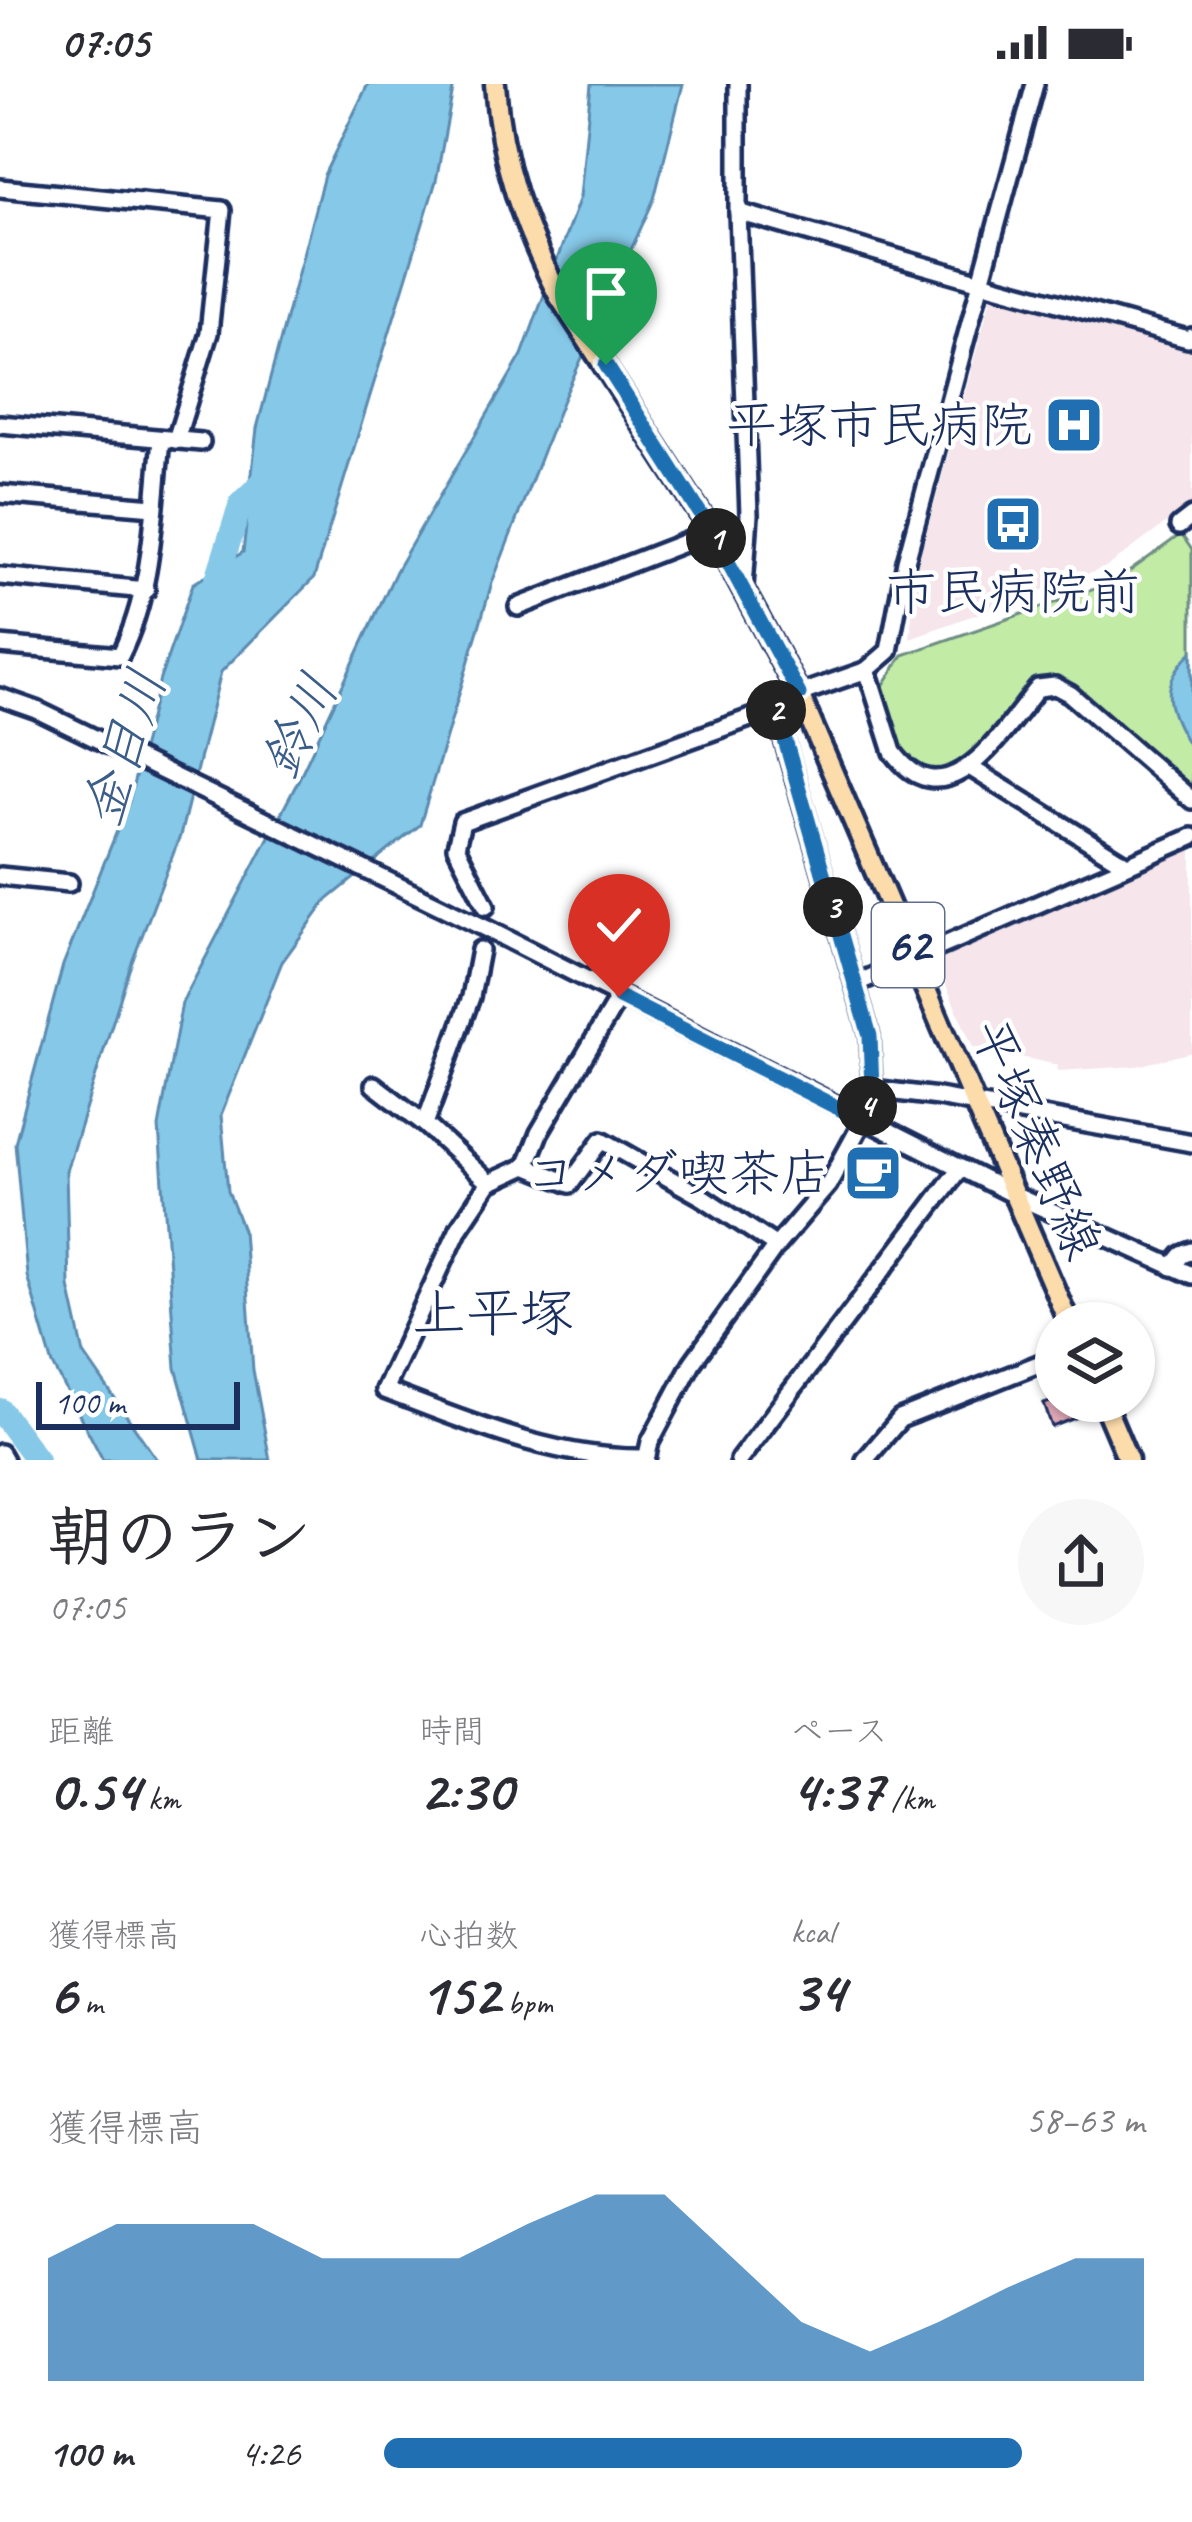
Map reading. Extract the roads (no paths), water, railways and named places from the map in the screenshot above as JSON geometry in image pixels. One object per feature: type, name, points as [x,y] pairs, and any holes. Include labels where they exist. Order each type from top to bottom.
[{"type":"main road","name":"平塚秦野線","points":[[495,84],[503,149],[525,224],[560,296],[712,532],[799,694],[1061,1302]]},
{"type":"main road","points":[[1111,1422],[1128,1460]]},
{"type":"street","points":[[738,84],[748,495],[744,587]]},
{"type":"street","points":[[487,906],[456,847],[462,822],[776,709],[799,694],[868,670],[889,651],[906,561],[1035,84]]},
{"type":"street","points":[[0,188],[222,209],[209,332],[168,440],[154,507],[146,590],[120,656],[0,645]]},
{"type":"street","points":[[738,212],[1192,337]]},
{"type":"street","points":[[0,424],[201,442]]},
{"type":"street","points":[[0,494],[154,507]]},
{"type":"street","points":[[518,607],[712,532]]},
{"type":"street","points":[[0,576],[146,590]]},
{"type":"street","points":[[868,670],[887,741],[900,762],[935,778],[949,778],[970,767],[1038,688],[1055,686],[1192,800]]},
{"type":"street","points":[[0,697],[413,893],[1016,1196],[1192,1275]]},
{"type":"street","points":[[619,997],[539,1133],[526,1166],[489,1183],[459,1228],[384,1390],[512,1439],[590,1457],[646,1459],[650,1442],[692,1364],[776,1246],[828,1185],[862,1120],[872,1089],[870,1036],[776,709]]},
{"type":"street","points":[[970,767],[1127,866]]},
{"type":"street","points":[[855,984],[1192,837]]},
{"type":"street","points":[[0,876],[69,883]]},
{"type":"street","points":[[424,1124],[471,997],[480,950]]},
{"type":"street","points":[[374,1085],[489,1183]]},
{"type":"street","points":[[872,1089],[1192,1143]]},
{"type":"street","points":[[526,1166],[570,1184],[602,1140],[776,1246]]},
{"type":"street","points":[[739,1460],[960,1168]]},
{"type":"street","points":[[1172,1267],[1192,1251]]},
{"type":"street","points":[[865,1460],[878,1452],[900,1419],[1035,1365]]},
{"type":"water","points":[[368,84],[454,84],[436,181],[314,578],[221,672],[180,836],[129,970],[66,1171],[69,1286],[84,1354],[157,1460],[103,1460],[53,1365],[27,1276],[15,1143],[63,965],[129,801],[160,679],[193,584],[243,552],[257,428],[324,175]]},
{"type":"water","points":[[591,84],[683,84],[654,199],[562,402],[492,583],[420,825],[327,900],[282,962],[221,1115],[228,1191],[243,1230],[253,1370],[270,1460],[202,1460],[176,1368],[159,1127],[182,1003],[296,785],[397,569],[522,355],[580,197]]},
{"type":"water","points":[[1192,652],[1192,751],[1172,712],[1170,688],[1180,664]]},
{"type":"waterway","name":"金目川","points":[[212,595],[241,503],[272,473]]},
{"type":"waterway","points":[[0,1410],[37,1460]]},
{"type":"place","name":"平塚市民病院","points":[[1074,425]]},
{"type":"place","name":"市民病院前","points":[[1013,524]]},
{"type":"place","name":"コメダ喫茶店","points":[[873,1173]]},
{"type":"district","name":"上平塚","points":[[493,1313]]},
{"type":"water label","name":"鈴川","points":[[299,726]]}]
